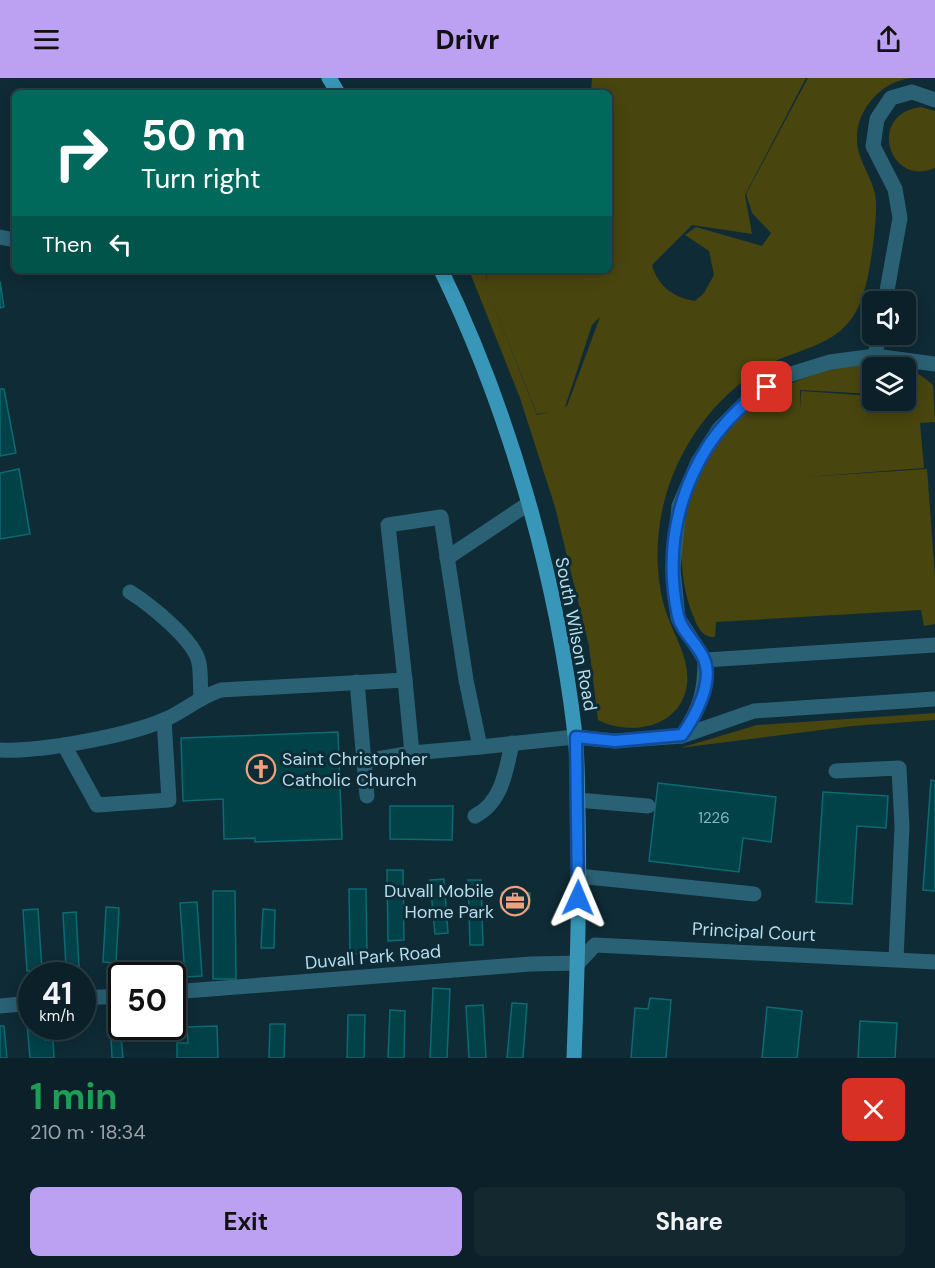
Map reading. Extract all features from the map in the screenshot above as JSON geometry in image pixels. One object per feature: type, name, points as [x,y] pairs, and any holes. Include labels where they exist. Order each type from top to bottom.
[{"type":"main road","name":"South Wilson Road","points":[[442,273],[500,416],[528,504],[558,629],[576,737],[578,963],[574,1058]]},
{"type":"street","points":[[887,291],[900,218],[895,189],[873,146],[877,119],[891,99],[912,92],[935,100]]},
{"type":"street","points":[[875,356],[877,345]]},
{"type":"street","points":[[682,735],[699,710],[705,677],[705,660],[678,618],[673,569],[679,506],[698,462],[720,429],[749,399],[785,376],[830,362],[875,356],[935,364]]},
{"type":"street","points":[[447,558],[528,504]]},
{"type":"street","points":[[412,753],[388,525],[441,517],[480,747]]},
{"type":"street","points":[[130,592],[156,608],[199,661],[201,696]]},
{"type":"street","points":[[705,660],[935,645]]},
{"type":"street","points":[[0,750],[64,745],[164,720],[201,696],[221,690],[405,680]]},
{"type":"street","points":[[357,682],[368,796]]},
{"type":"street","points":[[364,761],[412,753],[576,737],[615,741],[682,735],[754,711],[935,699]]},
{"type":"street","points":[[64,745],[97,805],[169,800],[164,720]]},
{"type":"street","points":[[475,816],[488,809],[495,799],[503,780],[512,743]]},
{"type":"street","points":[[837,771],[899,768],[902,827],[896,959]]},
{"type":"street","points":[[578,800],[648,806]]},
{"type":"street","points":[[578,876],[754,894]]},
{"type":"street","name":"Principal Court","points":[[578,963],[595,945],[935,962]]},
{"type":"street","name":"Duvall Park Road","points":[[186,991],[531,963],[578,963]]},
{"type":"street","points":[[0,1006],[18,1005]]},
{"type":"shaded area","points":[[592,78],[806,78],[745,195],[752,234],[692,225],[652,265],[658,279],[668,290],[695,301],[704,293],[714,275],[709,251],[685,235],[696,227],[762,246],[771,233],[752,213],[746,194],[808,78],[912,78],[889,86],[879,93],[863,112],[859,124],[858,149],[873,187],[876,210],[868,277],[854,315],[844,328],[832,337],[759,370],[728,395],[701,424],[672,476],[662,510],[658,540],[658,570],[667,615],[684,657],[687,684],[683,699],[676,710],[665,719],[653,724],[625,728],[598,720],[589,646],[555,507],[520,398],[470,273],[487,273],[486,283],[488,273],[612,273],[612,90],[591,90]],"holes":[[[486,286],[537,414],[549,412],[537,415]],[[600,317],[567,406],[565,407],[592,325]]]},
{"type":"shaded area","points":[[921,107],[935,111],[935,168],[919,171],[906,168],[896,159],[890,148],[889,135],[894,122],[904,112]]},
{"type":"shaded area","points":[[847,364],[862,364],[862,393],[800,390],[801,410],[801,391],[862,395],[862,411],[916,411],[916,398],[918,398],[916,398],[916,373],[933,385],[935,422],[920,423],[924,468],[805,477],[927,469],[935,577],[935,624],[924,626],[921,610],[716,622],[715,637],[710,637],[700,630],[685,589],[682,564],[682,539],[693,489],[715,444],[731,425],[757,403],[800,380]]},
{"type":"shaded area","points":[[935,713],[935,720],[853,726],[680,748],[757,725]]},
{"type":"building","points":[[0,281],[4,307],[0,308]]},
{"type":"building","points":[[0,389],[4,389],[16,453],[0,456]]},
{"type":"building","points":[[19,469],[30,534],[0,539],[0,473]]},
{"type":"building","name":"Saint Christopher Catholic Church","points":[[338,732],[342,839],[255,842],[255,838],[224,839],[223,799],[183,801],[181,738]]},
{"type":"building","points":[[931,780],[935,781],[935,891],[923,890]]},
{"type":"building","points":[[658,783],[776,797],[771,842],[743,838],[739,872],[649,861]]},
{"type":"building","points":[[823,792],[888,796],[886,828],[857,826],[852,904],[816,902]]},
{"type":"building","points":[[390,806],[453,806],[452,840],[390,839]]},
{"type":"building","points":[[387,870],[403,870],[404,940],[388,941]]},
{"type":"building","points":[[444,879],[448,933],[435,934],[430,880]]},
{"type":"building","points":[[468,880],[481,880],[483,945],[470,945]]},
{"type":"building","points":[[349,889],[366,889],[367,953],[350,954]]},
{"type":"building","points":[[213,891],[235,891],[236,979],[213,979]]},
{"type":"building","name":"Duvall Mobile Home Park","points":[[502,892],[530,893],[529,909],[501,908]]},
{"type":"building","points":[[197,902],[202,976],[186,977],[180,903]]},
{"type":"building","points":[[106,907],[119,908],[116,962],[103,962]]},
{"type":"building","points":[[38,909],[41,962],[26,962],[23,910]]},
{"type":"building","points":[[263,909],[275,910],[274,948],[261,948]]},
{"type":"building","points":[[76,912],[79,962],[66,962],[63,913]]},
{"type":"building","points":[[433,988],[450,989],[447,1058],[430,1058]]},
{"type":"building","points":[[650,998],[671,1000],[666,1058],[631,1058],[635,1008],[648,1009]]},
{"type":"building","points":[[512,1003],[527,1004],[523,1058],[507,1058]]},
{"type":"building","points":[[483,1005],[486,1058],[469,1058],[466,1006]]},
{"type":"building","points":[[767,1007],[802,1011],[797,1058],[762,1058]]},
{"type":"building","points":[[390,1010],[405,1011],[404,1058],[388,1058]]},
{"type":"building","points":[[348,1015],[365,1015],[364,1058],[347,1058]]},
{"type":"building","points":[[860,1021],[897,1023],[895,1058],[858,1058]]},
{"type":"building","points":[[270,1024],[285,1024],[284,1058],[269,1058]]},
{"type":"building","points":[[0,1026],[4,1026],[7,1058],[0,1058]]},
{"type":"building","points":[[217,1026],[218,1058],[177,1058],[177,1043],[188,1043],[187,1027]]},
{"type":"building","points":[[28,1040],[53,1040],[54,1058],[30,1058]]},
{"type":"building","points":[[111,1040],[121,1040],[123,1058],[112,1058]]},
{"type":"place","name":"Saint Christopher Catholic Church","points":[[261,769]]},
{"type":"place","name":"Duvall Mobile Home Park","points":[[515,901]]},
{"type":"route","points":[[578,898],[576,737],[615,741],[682,735],[699,710],[705,677],[705,660],[678,618],[673,569],[679,506],[698,462],[720,429],[749,399],[767,387]]}]
